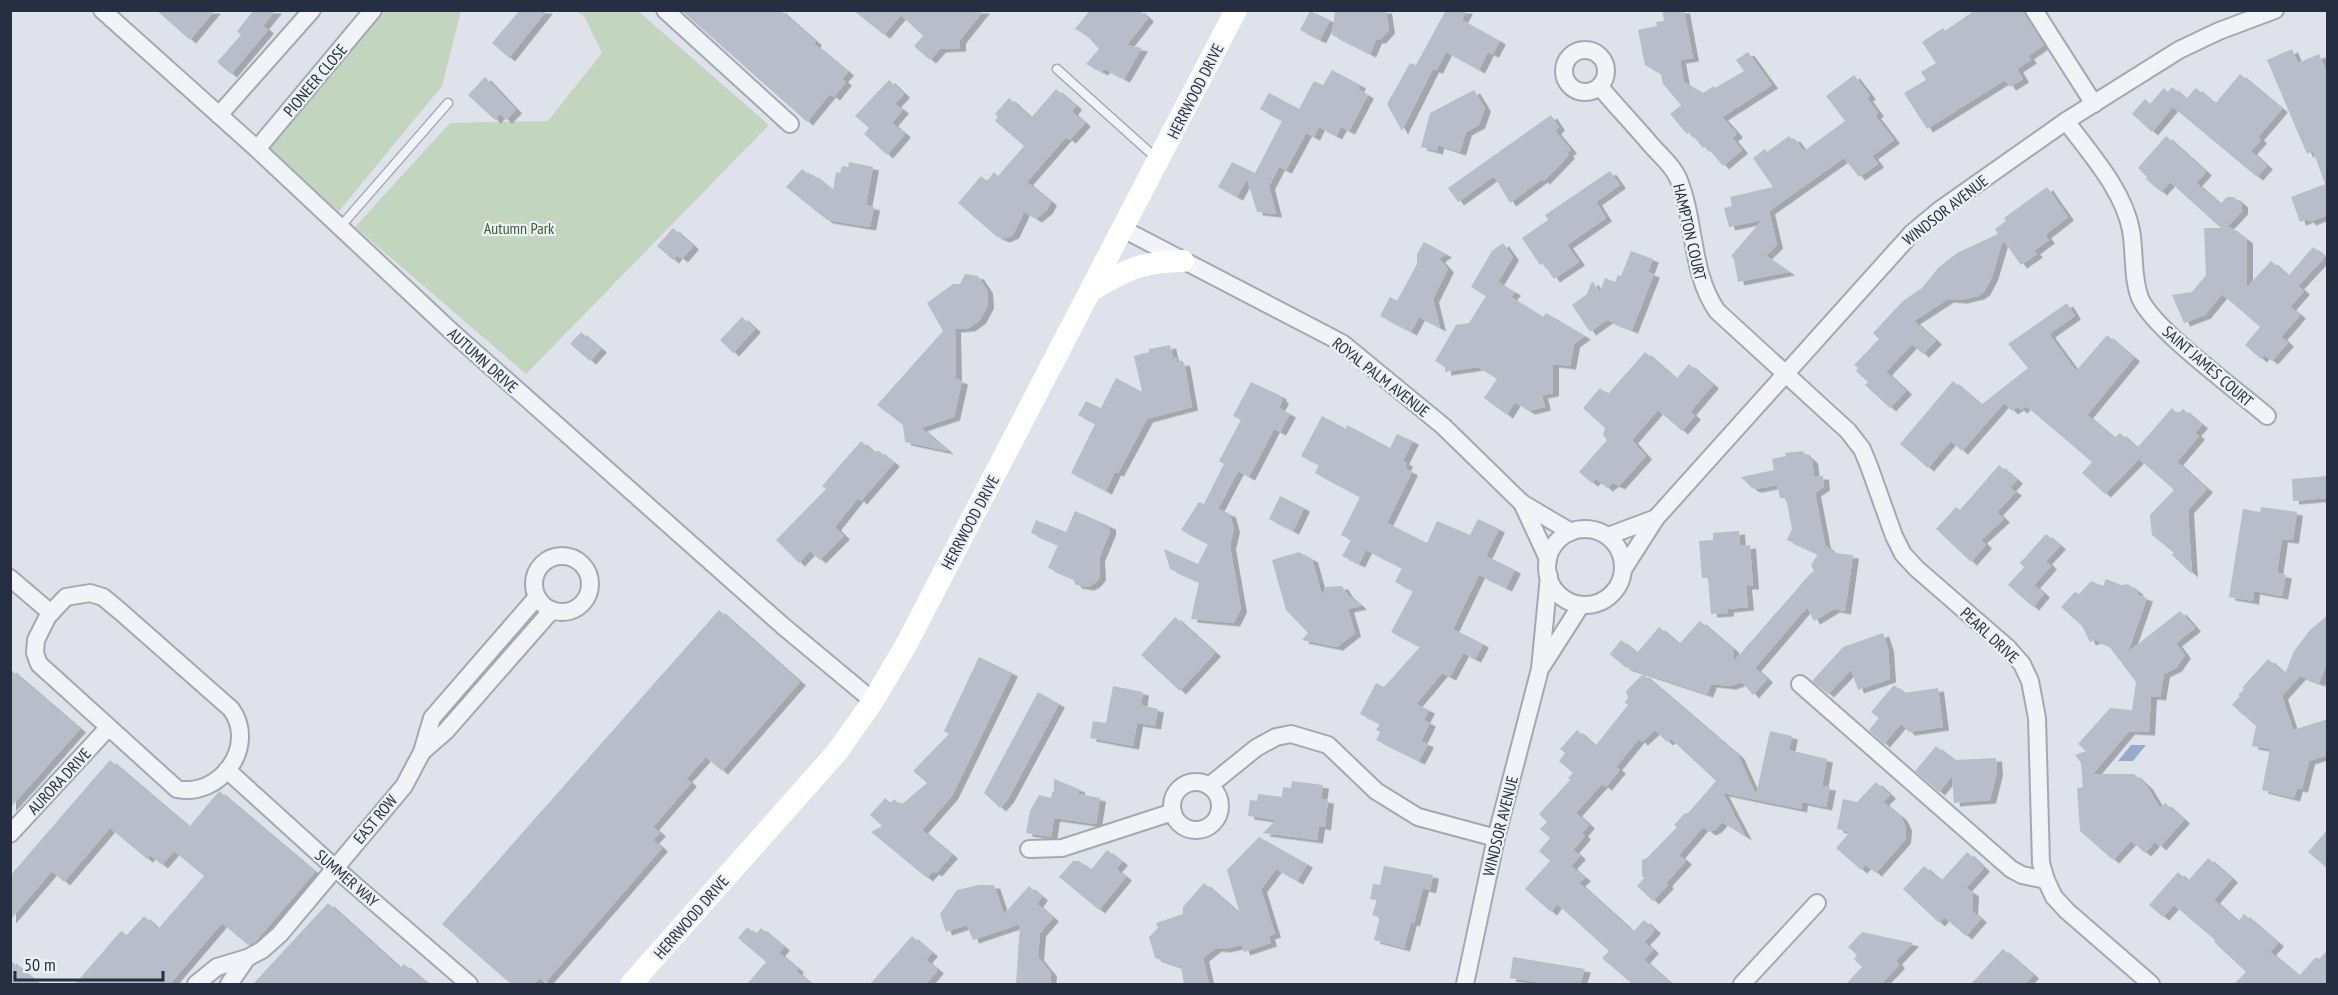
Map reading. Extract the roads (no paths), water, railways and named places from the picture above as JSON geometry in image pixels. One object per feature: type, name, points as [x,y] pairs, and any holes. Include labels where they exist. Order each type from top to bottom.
[{"type":"street","name":"AUTUMN DRIVE","points":[[102,10],[257,149],[452,333],[783,626],[873,700]]},
{"type":"street","points":[[219,115],[312,10]]},
{"type":"street","name":"PIONEER CLOSE","points":[[257,149],[373,10]]},
{"type":"street","points":[[665,10],[790,124]]},
{"type":"street","name":"HERRWOOD DRIVE","points":[[631,984],[837,752],[873,700],[906,645],[1236,10]]},
{"type":"street","points":[[2034,10],[2094,104]]},
{"type":"street","name":"WINDSOR AVENUE","points":[[1624,568],[1656,518],[1912,233],[1941,209],[2066,121],[2179,50],[2219,31],[2275,10]]},
{"type":"street","name":"HAMPTON COURT","points":[[1600,87],[1668,163],[1678,178],[1707,296],[1717,311],[1785,372]]},
{"type":"street","name":"SAINT JAMES COURT","points":[[2066,121],[2117,192],[2126,212],[2131,230],[2140,299],[2166,331],[2267,416]]},
{"type":"street","name":"ROYAL PALM AVENUE","points":[[1123,230],[1342,343],[1443,426],[1522,503],[1571,532]]},
{"type":"street","points":[[1091,291],[1131,268],[1146,263],[1183,261]]},
{"type":"street","name":"PEARL DRIVE","points":[[1785,372],[1848,431],[1862,449],[1894,536],[1903,554],[1917,569],[2008,648],[2022,664],[2033,690],[2037,718],[2041,863],[2046,880],[2054,897],[2067,911],[2151,984]]},
{"type":"street","name":"ROYAL PALM AVENUE","points":[[1522,503],[1549,568]]},
{"type":"street","name":"WINDSOR AVENUE","points":[[1608,536],[1656,518]]},
{"type":"street","points":[[1584,529],[1608,536],[1622,556],[1624,568],[1615,591],[1594,604],[1581,605],[1569,601],[1551,584],[1549,568],[1552,548],[1561,538],[1571,532],[1584,529]]},
{"type":"street","points":[[568,556],[584,566],[590,583],[585,600],[570,611],[552,610],[544,606],[537,597],[534,581],[536,572],[550,559],[568,556]]},
{"type":"street","name":"WINDSOR AVENUE","points":[[1465,984],[1496,838],[1540,669],[1549,568]]},
{"type":"street","points":[[10,578],[51,613]]},
{"type":"street","points":[[90,593],[103,597],[231,709],[237,718],[241,736],[237,756],[226,770],[208,786],[189,791],[177,789],[108,728],[39,664],[35,653],[40,628],[66,597],[90,593]]},
{"type":"street","name":"EAST ROW","points":[[196,984],[217,967],[247,958],[262,950],[280,934],[404,786],[422,752],[432,718],[537,597]]},
{"type":"street","name":"WINDSOR AVENUE","points":[[1540,669],[1581,605]]},
{"type":"street","name":"EAST ROW","points":[[422,752],[446,731],[552,610]]},
{"type":"street","points":[[1800,684],[2011,869],[2022,875],[2046,880]]},
{"type":"street","name":"AURORA DRIVE","points":[[10,834],[108,728]]},
{"type":"street","points":[[1209,786],[1256,748],[1276,737],[1291,734],[1328,744],[1376,791],[1418,817],[1496,838]]},
{"type":"street","name":"SUMMER WAY","points":[[226,770],[334,868],[469,984]]},
{"type":"street","points":[[1193,782],[1209,786],[1216,791],[1220,807],[1218,815],[1207,828],[1199,830],[1183,826],[1176,820],[1173,812],[1173,796],[1185,784],[1193,782]]},
{"type":"street","points":[[1029,849],[1062,848],[1173,812]]},
{"type":"street","points":[[1742,984],[1817,903]]},
{"type":"street","name":"EAST ROW","points":[[229,984],[247,958]]},
{"type":"lane","points":[[1057,69],[1159,161]]},
{"type":"lane","points":[[340,227],[448,103]]},
{"type":"water","points":[[2131,745],[2146,745],[2133,761],[2118,761]]},
{"type":"park label","name":"Autumn Park","points":[[519,228]]}]
